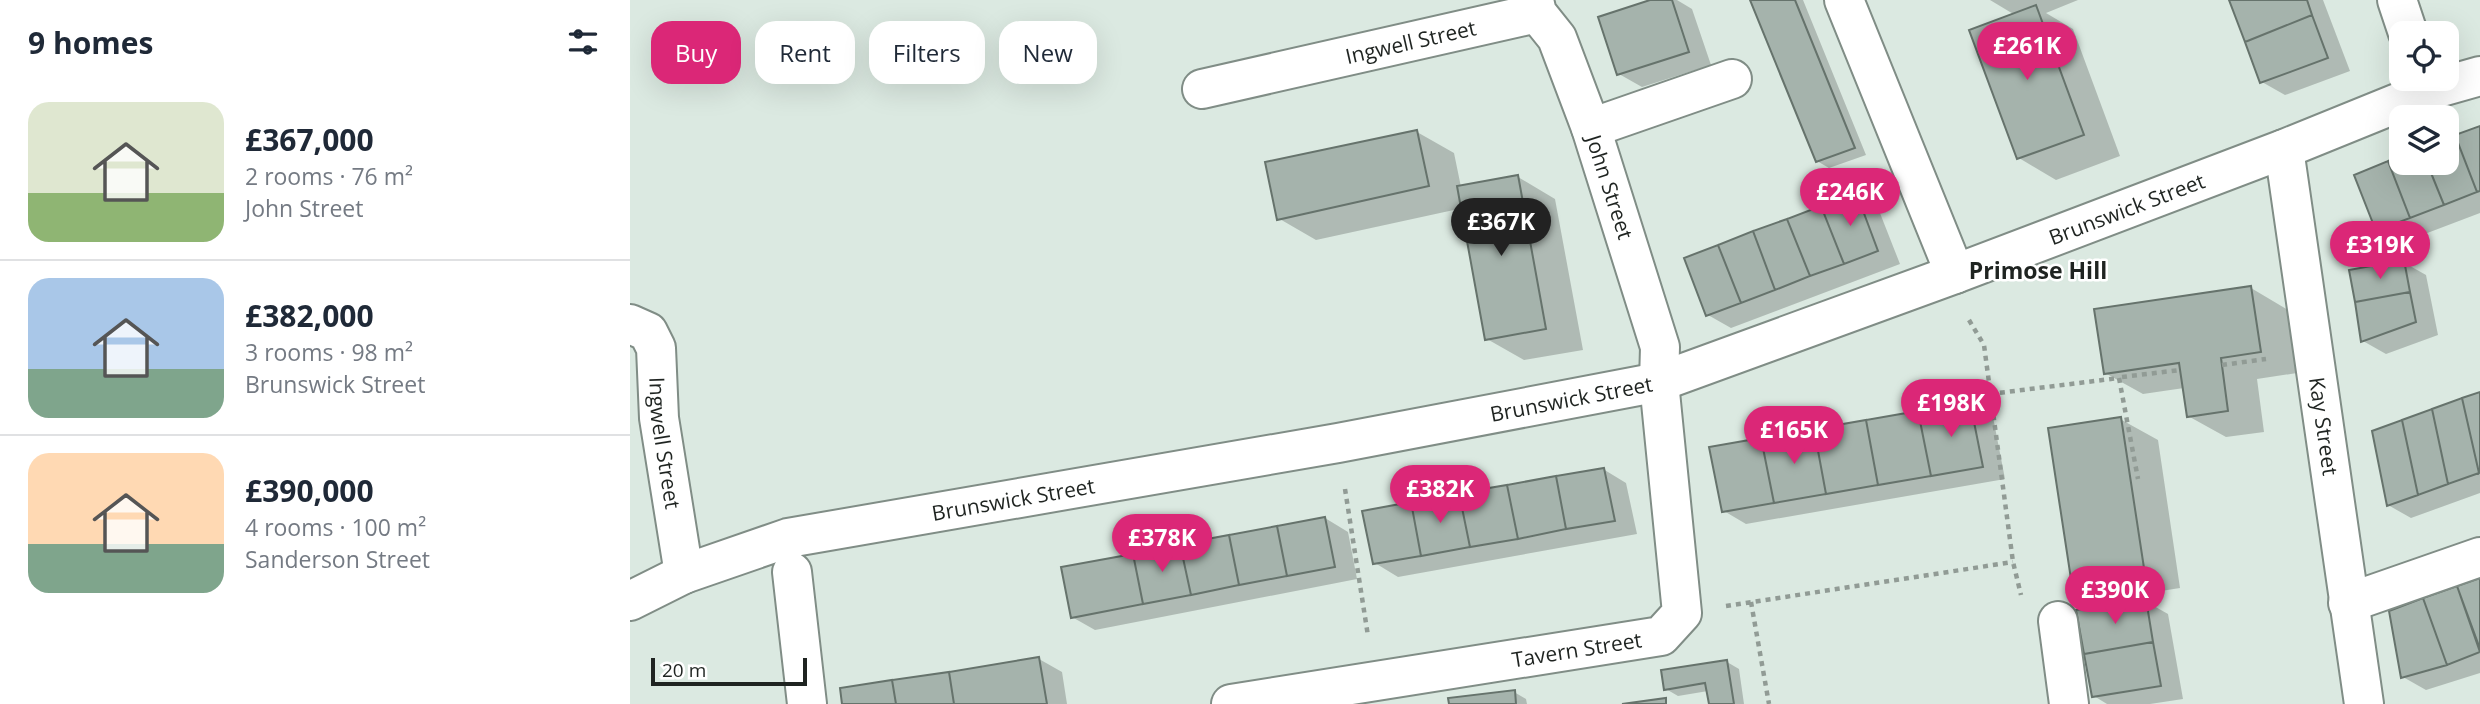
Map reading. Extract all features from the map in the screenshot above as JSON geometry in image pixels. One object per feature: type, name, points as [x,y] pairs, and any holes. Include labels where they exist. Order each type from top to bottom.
[{"type":"street","points":[[1844,0],[1950,275]]},
{"type":"street","points":[[2397,0],[2404,21]]},
{"type":"street","name":"Ingwell Street","points":[[1202,89],[1535,7]]},
{"type":"street","name":"John Street","points":[[1535,7],[1557,38],[1591,128],[1660,346],[1659,382]]},
{"type":"street","name":"Brunswick Street","points":[[2459,79],[2480,76]]},
{"type":"street","points":[[1591,128],[1732,79]]},
{"type":"street","name":"Brunswick Street","points":[[630,601],[684,574],[788,538],[1338,443],[1659,382],[2284,149],[2412,91]]},
{"type":"street","name":"Kay Street","points":[[2284,149],[2364,704]]},
{"type":"street","name":"Ingwell Street","points":[[630,324],[648,332],[656,348],[659,418],[684,574]]},
{"type":"street","points":[[1659,382],[1682,613]]},
{"type":"street","points":[[2348,603],[2480,557]]},
{"type":"street","points":[[792,572],[807,704]]},
{"type":"street","name":"Tavern Street","points":[[1231,704],[1661,636],[1682,613]]},
{"type":"street","points":[[2058,621],[2069,704]]},
{"type":"path","points":[[1950,275],[1983,345],[2013,562],[2029,624],[2058,621]]},
{"type":"path","points":[[2122,377],[2180,370]]},
{"type":"path","points":[[1990,394],[2119,378],[2138,479]]},
{"type":"path","points":[[1338,443],[1376,681]]},
{"type":"path","points":[[1682,613],[2013,562]]},
{"type":"path","points":[[1751,602],[1769,704]]},
{"type":"building","points":[[1650,0],[1672,0],[1689,52],[1617,75],[1598,17]]},
{"type":"building","points":[[1750,0],[1795,0],[1855,148],[1816,162]]},
{"type":"building","points":[[2229,0],[2307,0],[2312,15],[2245,42]]},
{"type":"building","points":[[2036,5],[2084,135],[2017,159],[1969,30]]},
{"type":"building","points":[[2312,15],[2328,58],[2260,83],[2245,42]]},
{"type":"building","points":[[2480,126],[2480,191],[2477,192],[2459,145],[2459,134]]},
{"type":"building","points":[[1417,130],[1429,186],[1277,220],[1265,162]]},
{"type":"building","points":[[2459,145],[2477,192],[2444,205],[2432,175],[2459,175]]},
{"type":"building","points":[[2388,161],[2389,175],[2393,175],[2410,218],[2376,231],[2354,175]]},
{"type":"building","points":[[1518,175],[1546,329],[1485,340],[1457,186]]},
{"type":"building","points":[[2393,175],[2432,175],[2444,205],[2410,218]]},
{"type":"building","points":[[1856,192],[1878,251],[1844,264],[1821,206]]},
{"type":"building","points":[[1821,206],[1844,264],[1810,276],[1787,219]]},
{"type":"building","points":[[1787,219],[1810,276],[1775,290],[1753,231]]},
{"type":"building","points":[[1753,231],[1775,290],[1741,303],[1718,245]]},
{"type":"building","points":[[1718,245],[1741,303],[1706,316],[1684,258]]},
{"type":"building","points":[[2404,260],[2410,292],[2355,302],[2349,270]]},
{"type":"building","points":[[2251,286],[2261,352],[2221,358],[2228,411],[2187,417],[2179,363],[2104,374],[2094,309]]},
{"type":"building","points":[[2410,292],[2416,322],[2361,342],[2355,302]]},
{"type":"building","points":[[2480,392],[2480,472],[2479,473],[2462,398]]},
{"type":"building","points":[[2462,398],[2479,473],[2448,484],[2432,409]]},
{"type":"building","points":[[1970,402],[1983,467],[1931,476],[1918,411]]},
{"type":"building","points":[[2432,409],[2448,484],[2418,495],[2402,420]]},
{"type":"building","points":[[1918,411],[1931,476],[1878,485],[1866,420]]},
{"type":"building","points":[[2121,417],[2144,568],[2071,579],[2048,428]]},
{"type":"building","points":[[1866,420],[1878,485],[1826,494],[1814,429]]},
{"type":"building","points":[[2402,420],[2418,495],[2387,506],[2372,431]]},
{"type":"building","points":[[1814,429],[1826,494],[1774,503],[1761,438]]},
{"type":"building","points":[[1761,438],[1774,503],[1722,512],[1709,447]]},
{"type":"building","points":[[1604,468],[1615,521],[1566,529],[1556,476]]},
{"type":"building","points":[[1556,476],[1566,529],[1518,539],[1507,485]]},
{"type":"building","points":[[1507,485],[1518,539],[1470,547],[1459,493]]},
{"type":"building","points":[[1459,493],[1470,547],[1421,556],[1411,502]]},
{"type":"building","points":[[1411,502],[1421,556],[1373,564],[1362,511]]},
{"type":"building","points":[[1325,517],[1335,567],[1287,576],[1277,526]]},
{"type":"building","points":[[1277,526],[1287,576],[1239,585],[1229,535]]},
{"type":"building","points":[[1229,535],[1239,585],[1191,595],[1180,544]]},
{"type":"building","points":[[1180,544],[1191,595],[1143,604],[1133,554]]},
{"type":"building","points":[[1133,554],[1143,604],[1071,618],[1061,567]]},
{"type":"building","points":[[2480,578],[2480,649],[2457,586]]},
{"type":"building","points":[[2457,586],[2480,652],[2447,665],[2423,598]]},
{"type":"building","points":[[2423,598],[2447,665],[2401,678],[2389,611]]},
{"type":"building","points":[[2146,599],[2153,642],[2084,654],[2076,610]]},
{"type":"building","points":[[2153,642],[2161,686],[2092,697],[2084,654]]},
{"type":"building","points":[[1039,657],[1047,704],[954,704],[949,672]]},
{"type":"building","points":[[1727,660],[1734,704],[1709,704],[1705,683],[1664,690],[1661,670]]},
{"type":"building","points":[[949,672],[954,704],[896,704],[892,680]]},
{"type":"building","points":[[892,680],[896,704],[842,704],[840,688]]},
{"type":"building","points":[[1515,690],[1516,704],[1449,704],[1448,698]]},
{"type":"building","points":[[1666,698],[1666,704],[1622,704]]},
{"type":"district","name":"Primose Hill","points":[[2038,270]]}]
